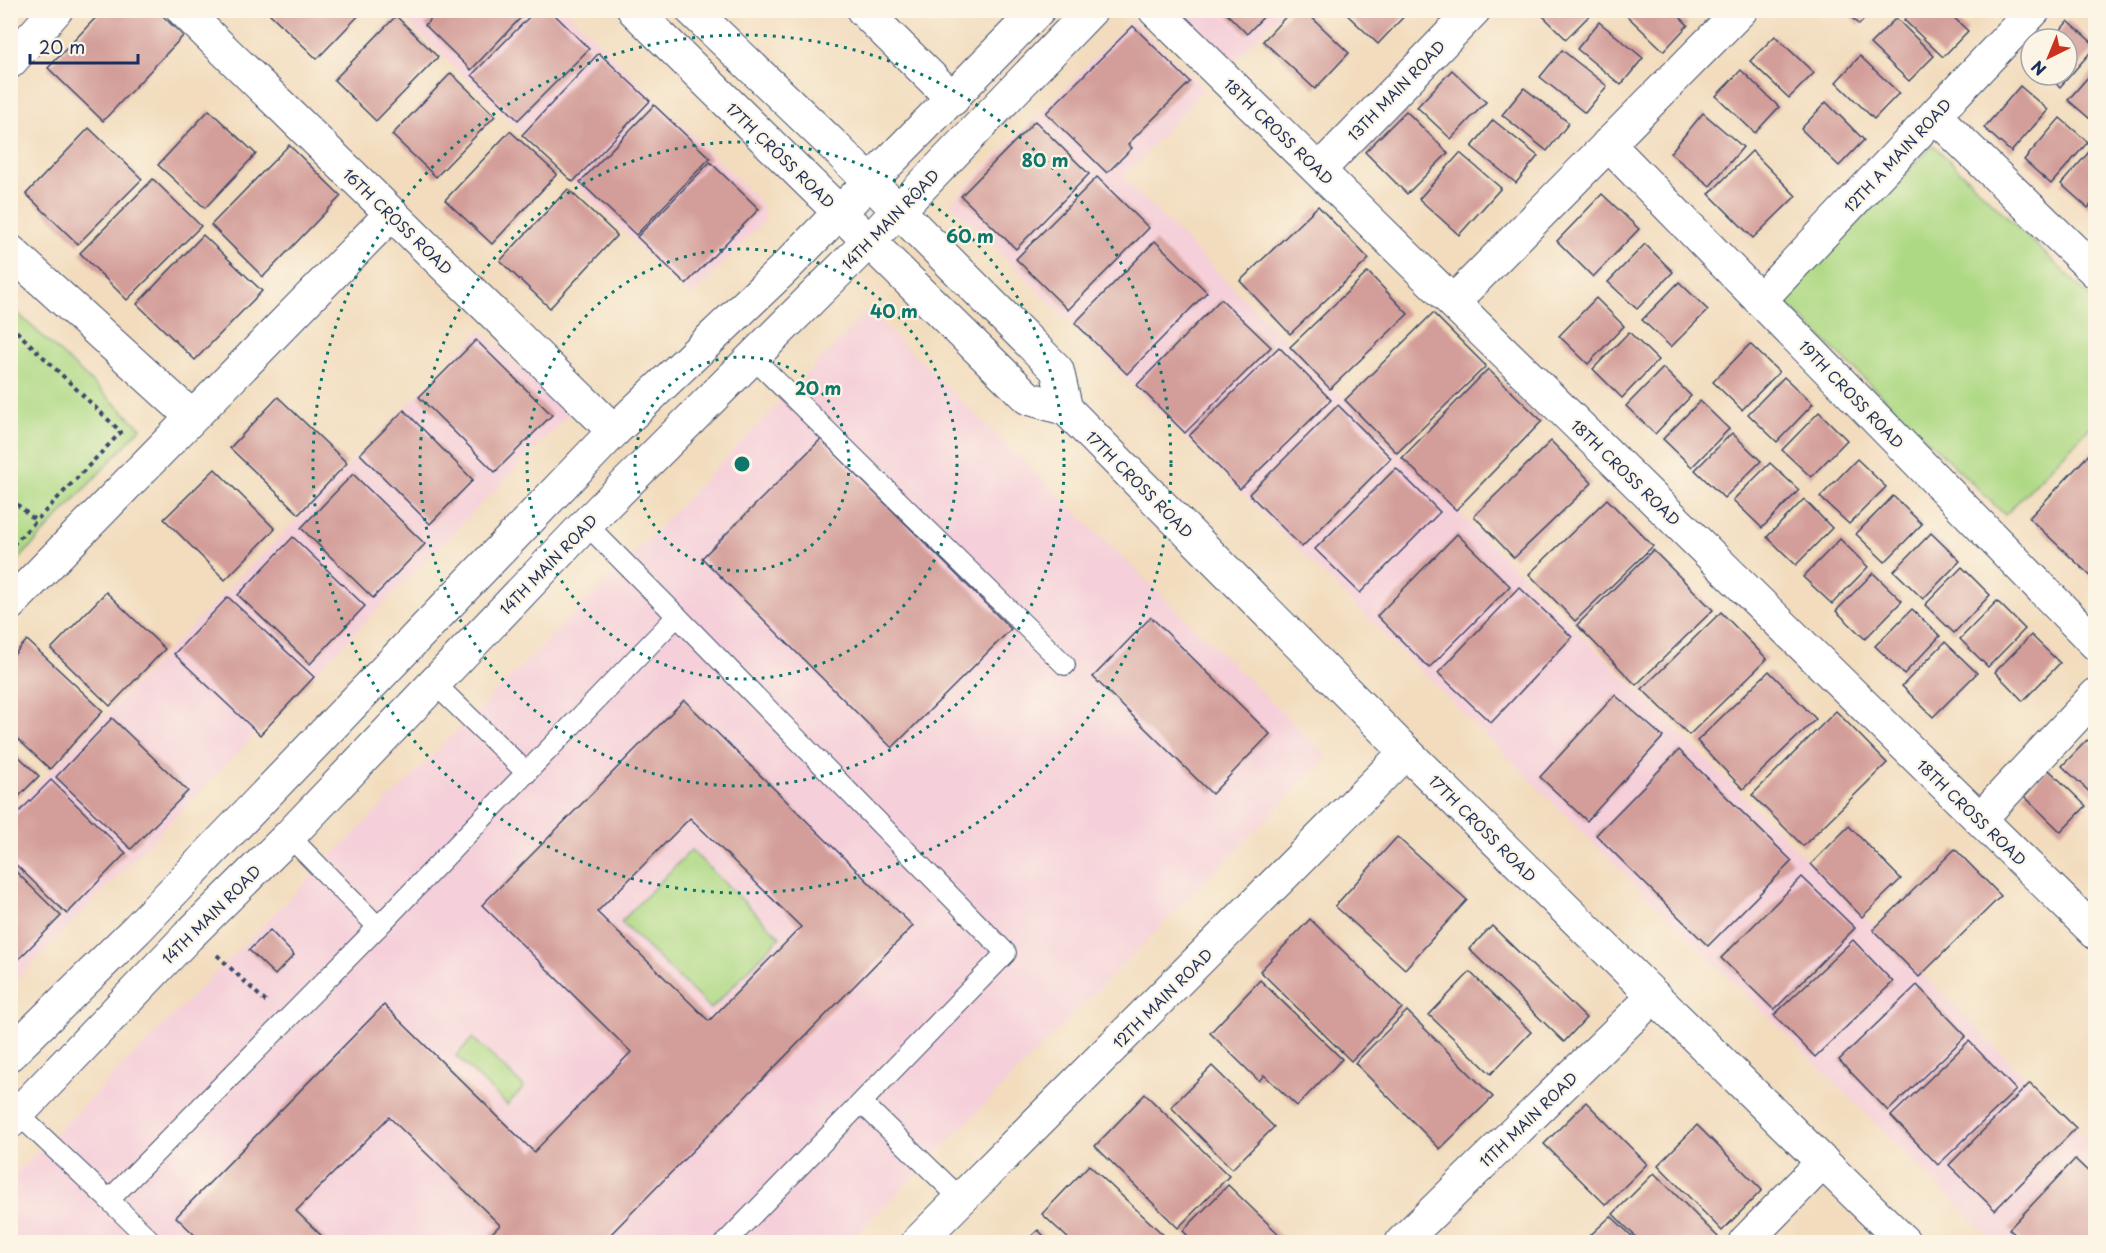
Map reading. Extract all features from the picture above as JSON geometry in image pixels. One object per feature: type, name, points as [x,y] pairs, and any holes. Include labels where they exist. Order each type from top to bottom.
[{"type":"street","points":[[10,62],[56,10]]},
{"type":"street","name":"16TH CROSS ROAD","points":[[183,10],[614,431]]},
{"type":"street","name":"17TH CROSS ROAD","points":[[634,10],[1028,398],[1066,409],[1406,752],[1904,1242]]},
{"type":"street","points":[[692,10],[868,181],[1057,370],[1066,409]]},
{"type":"street","points":[[863,10],[952,99]]},
{"type":"street","points":[[10,1054],[137,929],[614,431],[786,267],[1038,10]]},
{"type":"street","name":"14TH MAIN ROAD","points":[[14,1118],[180,943],[289,836],[433,682],[586,524],[869,241],[1091,10]]},
{"type":"street","name":"18TH CROSS ROAD","points":[[1155,10],[2096,933]]},
{"type":"street","name":"13TH MAIN ROAD","points":[[1319,170],[1474,10]]},
{"type":"street","points":[[1453,302],[1741,10]]},
{"type":"street","name":"12TH A MAIN ROAD","points":[[1760,300],[2034,10]]},
{"type":"street","points":[[1935,116],[2096,272]]},
{"type":"street","name":"19TH CROSS ROAD","points":[[1608,144],[2096,644]]},
{"type":"street","points":[[10,604],[191,416],[391,214]]},
{"type":"street","points":[[10,251],[191,416]]},
{"type":"street","points":[[1980,819],[2096,695]]},
{"type":"street","name":"12TH MAIN ROAD","points":[[918,1242],[1406,752]]},
{"type":"street","name":"11TH MAIN ROAD","points":[[1402,1242],[1654,996]]},
{"type":"street","points":[[1745,1242],[1823,1162]]},
{"type":"lane","points":[[753,358],[1065,665]]},
{"type":"lane","points":[[586,524],[1006,953],[726,1242]]},
{"type":"lane","points":[[109,1200],[378,927],[677,616]]},
{"type":"lane","points":[[433,682],[527,773]]},
{"type":"lane","points":[[289,836],[378,927]]},
{"type":"lane","points":[[862,1103],[961,1199]]},
{"type":"lane","points":[[14,1118],[109,1200],[152,1242]]},
{"type":"path","points":[[10,325],[121,432],[10,548]]},
{"type":"path","points":[[10,340],[18,332]]},
{"type":"path","points":[[10,498],[36,521]]},
{"type":"path","points":[[217,956],[286,1021]]},
{"type":"shaded area","points":[[396,11],[567,11],[760,202],[766,219],[691,297]]},
{"type":"shaded area","points":[[1174,11],[1283,11],[1230,65]]},
{"type":"shaded area","points":[[1132,20],[1204,89],[1123,178],[2095,1146],[2095,1242],[1995,1242],[950,203]]},
{"type":"shaded area","points":[[868,310],[1328,757],[849,1242],[11,1242],[10,1179],[645,542]]},
{"type":"shaded area","points":[[481,330],[569,414],[11,985],[11,811]]},
{"type":"green space","points":[[1933,145],[2095,302],[2095,422],[2005,515],[1783,300]]},
{"type":"green space","points":[[10,306],[141,428],[11,568],[10,568]]},
{"type":"green space","points":[[691,850],[780,937],[711,1009],[621,922]]},
{"type":"green space","points":[[473,1038],[524,1087],[507,1105],[456,1056]]},
{"type":"building","points":[[103,10],[157,10],[183,36],[103,121],[48,68]]},
{"type":"building","points":[[274,10],[364,10],[317,59],[270,14]]},
{"type":"building","points":[[439,10],[528,10],[471,70],[425,25]]},
{"type":"building","points":[[536,10],[550,10],[589,49],[518,120],[472,75]]},
{"type":"building","points":[[1223,10],[1270,10],[1247,34]]},
{"type":"building","points":[[1292,10],[1304,10],[1349,53],[1315,89],[1263,41]]},
{"type":"building","points":[[1342,10],[1410,10],[1378,44]]},
{"type":"building","points":[[1537,10],[1591,10],[1593,12],[1566,39]]},
{"type":"building","points":[[1624,10],[1673,10],[1688,25],[1664,51],[1623,12]]},
{"type":"building","points":[[1844,10],[1873,10],[1859,25]]},
{"type":"building","points":[[1913,10],[1946,10],[1968,31],[1943,57],[1904,20]]},
{"type":"building","points":[[396,16],[438,57],[376,121],[334,80]]},
{"type":"building","points":[[1896,18],[1934,56],[1909,81],[1870,44]]},
{"type":"building","points":[[2068,21],[2075,27],[2063,27]]},
{"type":"building","points":[[1599,22],[1643,58],[1621,85],[1577,49]]},
{"type":"building","points":[[1133,26],[1190,82],[1128,144],[1132,148],[1107,173],[1046,113]]},
{"type":"building","points":[[2079,31],[2096,46],[2079,65]]},
{"type":"building","points":[[1775,36],[1814,73],[1789,98],[1750,61]]},
{"type":"building","points":[[1562,50],[1607,86],[1585,113],[1540,77]]},
{"type":"building","points":[[599,53],[650,101],[573,182],[522,135]]},
{"type":"building","points":[[1860,56],[1899,93],[1874,119],[1836,82]]},
{"type":"building","points":[[2096,68],[2096,124],[2068,100]]},
{"type":"building","points":[[1452,70],[1486,102],[1451,139],[1417,107]]},
{"type":"building","points":[[1741,70],[1779,107],[1755,133],[1716,96]]},
{"type":"building","points":[[451,73],[495,116],[436,177],[392,135]]},
{"type":"building","points":[[2019,87],[2048,110],[2011,152],[1984,128]]},
{"type":"building","points":[[1524,88],[1569,123],[1547,151],[1502,115]]},
{"type":"building","points":[[1826,102],[1864,140],[1839,166],[1801,129]]},
{"type":"building","points":[[654,105],[710,158],[636,235],[580,182]]},
{"type":"building","points":[[209,110],[256,154],[205,208],[158,165]]},
{"type":"building","points":[[1406,111],[1448,153],[1407,194],[1365,152]]},
{"type":"building","points":[[1703,113],[1743,147],[1710,186],[1670,153]]},
{"type":"building","points":[[2060,118],[2088,142],[2051,184],[2024,160]]},
{"type":"building","points":[[1493,120],[1538,156],[1516,183],[1472,147]]},
{"type":"building","points":[[1035,121],[1089,174],[1016,249],[961,196]]},
{"type":"building","points":[[89,128],[142,179],[78,244],[26,194]]},
{"type":"building","points":[[510,131],[557,174],[492,244],[445,200]]},
{"type":"building","points":[[2096,144],[2096,199],[2088,208],[2061,184]]},
{"type":"building","points":[[289,145],[341,196],[263,277],[211,225]]},
{"type":"building","points":[[1752,151],[1796,196],[1753,238],[1709,194]]},
{"type":"building","points":[[1460,153],[1501,188],[1459,235],[1419,199]]},
{"type":"building","points":[[710,162],[759,209],[686,284],[637,237]]},
{"type":"building","points":[[1097,177],[1149,228],[1068,310],[1016,259]]},
{"type":"building","points":[[153,179],[201,226],[127,300],[80,253]]},
{"type":"building","points":[[568,189],[617,235],[550,308],[500,261]]},
{"type":"building","points":[[1602,194],[1639,229],[1593,277],[1557,241]]},
{"type":"building","points":[[1318,206],[1369,259],[1290,334],[1240,281]]},
{"type":"building","points":[[203,235],[262,291],[195,360],[137,304]]},
{"type":"building","points":[[1155,241],[1207,292],[1127,374],[1075,323]]},
{"type":"building","points":[[1645,244],[1673,272],[1637,309],[1608,282]]},
{"type":"building","points":[[1368,272],[1408,314],[1330,389],[1290,347]]},
{"type":"building","points":[[1679,282],[1708,310],[1671,347],[1642,320]]},
{"type":"building","points":[[1596,298],[1624,326],[1588,364],[1559,336]]},
{"type":"building","points":[[1221,299],[1271,347],[1185,433],[1137,385]]},
{"type":"building","points":[[1433,313],[1486,366],[1397,453],[1345,400]]},
{"type":"building","points":[[1629,332],[1658,360],[1622,398],[1593,369]]},
{"type":"building","points":[[476,340],[552,415],[495,472],[419,397]]},
{"type":"building","points":[[1750,344],[1779,372],[1742,410],[1713,382]]},
{"type":"building","points":[[1279,347],[1331,400],[1240,489],[1189,436]]},
{"type":"building","points":[[1663,368],[1691,396],[1655,434],[1626,406]]},
{"type":"building","points":[[1488,369],[1542,421],[1456,510],[1402,458]]},
{"type":"building","points":[[1784,377],[1813,404],[1777,442],[1748,414]]},
{"type":"building","points":[[278,397],[347,463],[299,514],[230,448]]},
{"type":"building","points":[[1700,401],[1729,429],[1692,467],[1663,439]]},
{"type":"building","points":[[1338,405],[1391,458],[1302,547],[1249,494]]},
{"type":"building","points":[[404,410],[473,480],[430,524],[360,454]]},
{"type":"building","points":[[1819,412],[1847,440],[1811,477],[1782,450]]},
{"type":"building","points":[[1732,433],[1761,461],[1724,498],[1695,470]]},
{"type":"building","points":[[821,439],[1011,629],[892,748],[702,558]]},
{"type":"building","points":[[1551,441],[1592,483],[1514,558],[1474,516]]},
{"type":"building","points":[[2096,447],[2096,581],[2029,518]]},
{"type":"building","points":[[1857,459],[1886,487],[1849,524],[1820,497]]},
{"type":"building","points":[[1770,463],[1799,490],[1762,528],[1733,500]]},
{"type":"building","points":[[1396,468],[1440,512],[1360,593],[1315,549]]},
{"type":"building","points":[[215,469],[275,529],[225,580],[164,519]]},
{"type":"building","points":[[353,474],[425,544],[373,598],[301,528]]},
{"type":"building","points":[[1893,496],[1922,524],[1885,562],[1856,534]]},
{"type":"building","points":[[1607,499],[1653,546],[1575,621],[1529,574]]},
{"type":"building","points":[[1804,499],[1832,528],[1796,565],[1767,537]]},
{"type":"building","points":[[1931,533],[1960,561],[1923,599],[1894,571]]},
{"type":"building","points":[[1457,534],[1510,586],[1429,668],[1377,616]]},
{"type":"building","points":[[293,537],[365,606],[310,664],[238,595]]},
{"type":"building","points":[[1840,539],[1868,567],[1832,604],[1803,577]]},
{"type":"building","points":[[1653,550],[1713,610],[1636,685],[1577,625]]},
{"type":"building","points":[[1962,567],[1990,595],[1954,633],[1925,605]]},
{"type":"building","points":[[1873,573],[1902,601],[1865,639],[1836,611]]},
{"type":"building","points":[[1519,587],[1572,637],[1491,723],[1438,673]]},
{"type":"building","points":[[106,592],[165,649],[110,706],[51,649]]},
{"type":"building","points":[[228,597],[314,677],[260,735],[174,654]]},
{"type":"building","points":[[1997,601],[2025,629],[1988,667],[1960,639]]},
{"type":"building","points":[[1912,609],[1940,636],[1904,674],[1875,646]]},
{"type":"building","points":[[1721,612],[1767,659],[1689,735],[1642,689]]},
{"type":"building","points":[[1151,617],[1270,734],[1212,794],[1093,677]]},
{"type":"building","points":[[2031,635],[2060,663],[2023,701],[1995,672]]},
{"type":"building","points":[[27,640],[103,711],[50,769],[10,732],[10,659]]},
{"type":"building","points":[[1945,642],[1977,673],[1933,717],[1902,686]]},
{"type":"building","points":[[1769,671],[1816,719],[1743,789],[1697,741]]},
{"type":"building","points":[[1615,695],[1663,737],[1587,821],[1540,777]]},
{"type":"building","points":[[684,700],[913,926],[603,1242],[483,1242],[500,1225],[389,1117],[296,1211],[328,1242],[202,1242],[176,1217],[384,1005],[534,1152],[631,1052],[482,905]],"holes":[[[690,818],[801,927],[709,1021],[597,912]]]},
{"type":"building","points":[[1836,711],[1887,763],[1803,846],[1752,795]]},
{"type":"building","points":[[112,718],[188,791],[131,849],[56,777]]},
{"type":"building","points":[[2087,740],[2096,748],[2096,798],[2062,766]]},
{"type":"building","points":[[10,748],[39,776],[10,805]]},
{"type":"building","points":[[1679,750],[1792,861],[1708,946],[1596,835]]},
{"type":"building","points":[[2048,769],[2086,806],[2061,832],[2023,795]]},
{"type":"building","points":[[51,780],[126,853],[67,914],[10,859],[10,821]]},
{"type":"building","points":[[1849,826],[1901,879],[1862,917],[1811,864]]},
{"type":"building","points":[[1397,837],[1467,900],[1405,969],[1335,906]]},
{"type":"building","points":[[1955,849],[2001,896],[1919,977],[1873,930]]},
{"type":"building","points":[[10,866],[61,916],[10,968]]},
{"type":"building","points":[[1802,877],[1855,928],[1774,1010],[1721,958]]},
{"type":"building","points":[[1310,919],[1402,1008],[1351,1061],[1260,971]]},
{"type":"building","points":[[1492,926],[1586,1018],[1564,1042],[1469,949]]},
{"type":"building","points":[[270,930],[294,955],[275,975],[249,950]]},
{"type":"building","points":[[1853,940],[1893,982],[1815,1057],[1774,1015]]},
{"type":"building","points":[[1470,972],[1531,1032],[1491,1074],[1429,1015]]},
{"type":"building","points":[[1260,980],[1342,1059],[1297,1106],[1264,1075],[1259,1081],[1210,1033]]},
{"type":"building","points":[[1917,985],[1966,1036],[1888,1111],[1839,1060]]},
{"type":"building","points":[[1407,1011],[1493,1097],[1440,1149],[1355,1063]]},
{"type":"building","points":[[1969,1041],[2016,1090],[1938,1165],[1891,1116]]},
{"type":"building","points":[[1212,1066],[1274,1127],[1232,1169],[1171,1107]]},
{"type":"building","points":[[2030,1083],[2076,1128],[1995,1210],[1949,1165]]},
{"type":"building","points":[[1145,1094],[1229,1176],[1178,1228],[1095,1146]]},
{"type":"building","points":[[1586,1102],[1647,1164],[1606,1205],[1544,1144]]},
{"type":"building","points":[[1697,1125],[1762,1190],[1722,1231],[1658,1165]]},
{"type":"building","points":[[2075,1159],[2096,1179],[2096,1242],[2024,1242],[2009,1229]]},
{"type":"building","points":[[1089,1165],[1171,1242],[1072,1242],[1042,1214]]},
{"type":"building","points":[[1654,1173],[1718,1237],[1713,1242],[1641,1242],[1613,1214]]},
{"type":"building","points":[[1228,1185],[1287,1242],[1194,1242],[1183,1231]]},
{"type":"building","points":[[1611,1216],[1638,1242],[1583,1242]]},
{"type":"building","points":[[1038,1230],[1050,1242],[1025,1242]]}]
